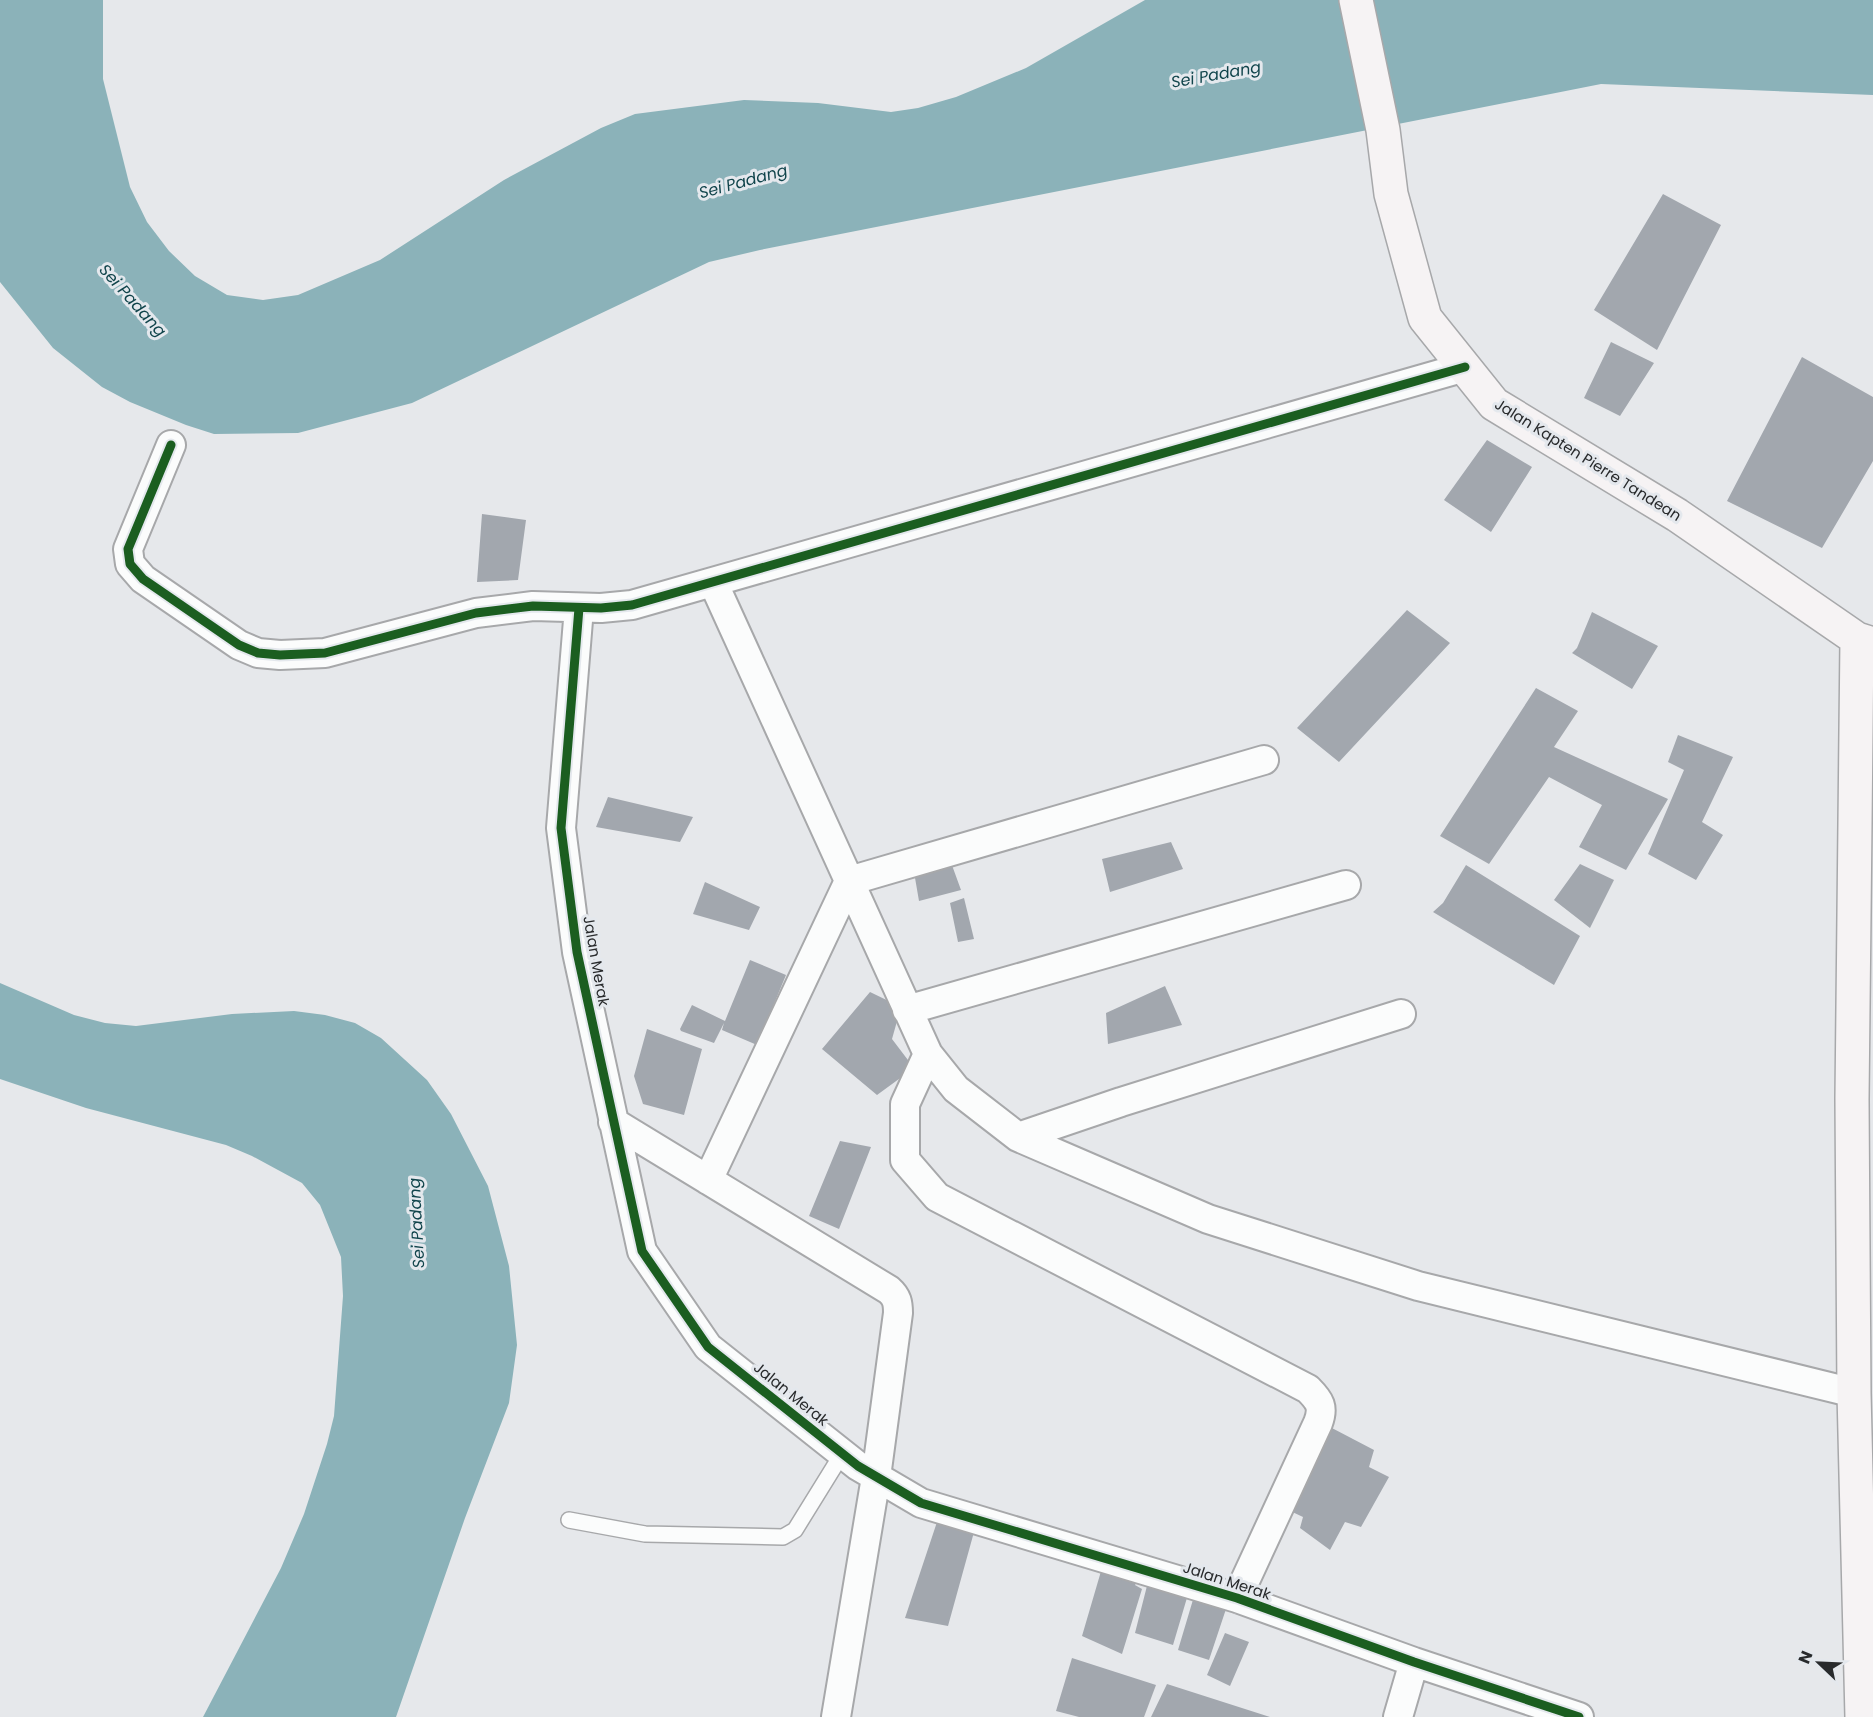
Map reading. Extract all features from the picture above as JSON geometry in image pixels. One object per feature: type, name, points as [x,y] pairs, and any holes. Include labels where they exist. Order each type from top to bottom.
[{"type":"main road","name":"Jalan Kapten Pierre Tandean","points":[[1356,0],[1383,130],[1390,194],[1425,318],[1494,404],[1677,515],[1865,641]]},
{"type":"main road","points":[[1862,1717],[1854,1393],[1852,1087],[1865,641]]},
{"type":"street","points":[[171,445],[128,549],[130,564],[143,579],[239,645],[258,653],[280,655],[325,653],[476,614],[533,606],[579,608],[632,606],[1465,367]]},
{"type":"street","points":[[713,582],[928,1054],[956,1089],[1018,1137],[1208,1219],[1418,1286],[1854,1393]]},
{"type":"street","name":"Jalan Merak","points":[[579,608],[561,828],[577,952],[642,1251],[708,1347],[842,1454],[921,1503],[1237,1598],[1414,1662],[1579,1717]]},
{"type":"street","points":[[708,1180],[849,881],[1264,760]]},
{"type":"street","points":[[907,1010],[1346,885]]},
{"type":"street","points":[[1018,1137],[1121,1102],[1401,1014]]},
{"type":"street","points":[[928,1054],[905,1104],[905,1160],[937,1197],[1308,1389],[1318,1399],[1322,1407],[1318,1423],[1237,1598]]},
{"type":"street","points":[[613,1122],[896,1296],[898,1313],[876,1477],[836,1717]]},
{"type":"street","points":[[1398,1717],[1414,1662]]},
{"type":"lane","points":[[569,1520],[645,1534],[783,1537],[795,1530],[842,1454]]},
{"type":"water","name":"Sei Padang","points":[[0,0],[103,0],[103,79],[130,187],[147,222],[169,251],[195,276],[227,295],[263,300],[298,295],[380,260],[504,180],[601,128],[635,114],[744,100],[818,103],[891,112],[918,108],[956,97],[1026,68],[1145,0],[1873,0],[1873,95],[1601,84],[760,250],[709,262],[412,403],[298,433],[214,434],[130,402],[102,387],[53,348],[0,282]]},
{"type":"water","name":"Sei Padang","points":[[0,983],[74,1015],[105,1023],[136,1026],[232,1014],[294,1011],[325,1015],[355,1023],[381,1038],[427,1080],[451,1114],[488,1186],[509,1266],[517,1345],[509,1403],[465,1518],[396,1717],[203,1717],[281,1568],[304,1514],[334,1416],[343,1296],[341,1257],[320,1205],[302,1183],[226,1145],[86,1108],[0,1079]]},
{"type":"building","points":[[1663,194],[1721,225],[1657,350],[1594,310]]},
{"type":"building","points":[[1611,342],[1654,363],[1620,416],[1584,398]]},
{"type":"building","points":[[1802,357],[1873,397],[1873,461],[1822,548],[1727,501]]},
{"type":"building","points":[[1487,440],[1532,467],[1491,532],[1444,500]]},
{"type":"building","points":[[482,514],[526,520],[518,580],[477,582]]},
{"type":"building","points":[[1407,610],[1450,643],[1339,762],[1297,728]]},
{"type":"building","points":[[1592,612],[1658,646],[1632,689],[1572,653],[1577,648]]},
{"type":"building","points":[[1536,688],[1578,711],[1554,747],[1668,799],[1626,870],[1579,847],[1602,805],[1549,777],[1489,864],[1440,836]]},
{"type":"building","points":[[1678,735],[1733,757],[1702,822],[1723,835],[1696,880],[1648,854],[1684,770],[1668,762]]},
{"type":"building","points":[[608,797],[693,817],[680,842],[596,827]]},
{"type":"building","points":[[1171,842],[1183,869],[1110,892],[1102,859]]},
{"type":"building","points":[[949,857],[961,890],[919,901],[914,872]]},
{"type":"building","points":[[1580,864],[1614,880],[1590,928],[1554,900]]},
{"type":"building","points":[[1466,865],[1580,936],[1554,985],[1433,912],[1443,903]]},
{"type":"building","points":[[705,882],[760,907],[749,930],[693,914]]},
{"type":"building","points":[[964,898],[974,939],[958,942],[950,903]]},
{"type":"building","points":[[750,960],[786,975],[757,1045],[722,1030],[724,1023],[714,1043],[681,1031],[692,1005],[725,1021]]},
{"type":"building","points":[[1165,986],[1182,1025],[1108,1044],[1106,1013]]},
{"type":"building","points":[[870,992],[901,1007],[892,1039],[914,1068],[877,1095],[822,1049]]},
{"type":"building","points":[[647,1029],[702,1049],[684,1115],[643,1104],[634,1076]]},
{"type":"building","points":[[840,1141],[871,1147],[839,1229],[809,1216]]},
{"type":"building","points":[[1330,1427],[1374,1450],[1369,1467],[1389,1477],[1361,1527],[1345,1522],[1330,1550],[1300,1528],[1303,1517],[1286,1509]]},
{"type":"building","points":[[937,1522],[974,1532],[948,1626],[905,1618]]},
{"type":"building","points":[[1104,1561],[1142,1574],[1135,1585],[1142,1589],[1122,1654],[1082,1636]]},
{"type":"building","points":[[1149,1578],[1189,1591],[1173,1645],[1135,1633]]},
{"type":"building","points":[[1195,1593],[1227,1606],[1209,1660],[1178,1650]]},
{"type":"building","points":[[1225,1633],[1249,1642],[1230,1686],[1207,1675]]},
{"type":"building","points":[[1072,1658],[1156,1685],[1144,1717],[1079,1717],[1056,1711]]},
{"type":"building","points":[[1167,1684],[1270,1717],[1151,1717]]},
{"type":"cycle path","points":[[171,445],[128,549],[130,564],[143,579],[239,645],[258,653],[280,655],[325,653],[476,613],[533,606],[601,608],[632,605],[1465,367]]},
{"type":"cycle path","points":[[579,608],[561,828],[577,952],[642,1251],[708,1347],[858,1466],[921,1503],[1237,1598],[1414,1662],[1579,1717]]}]
